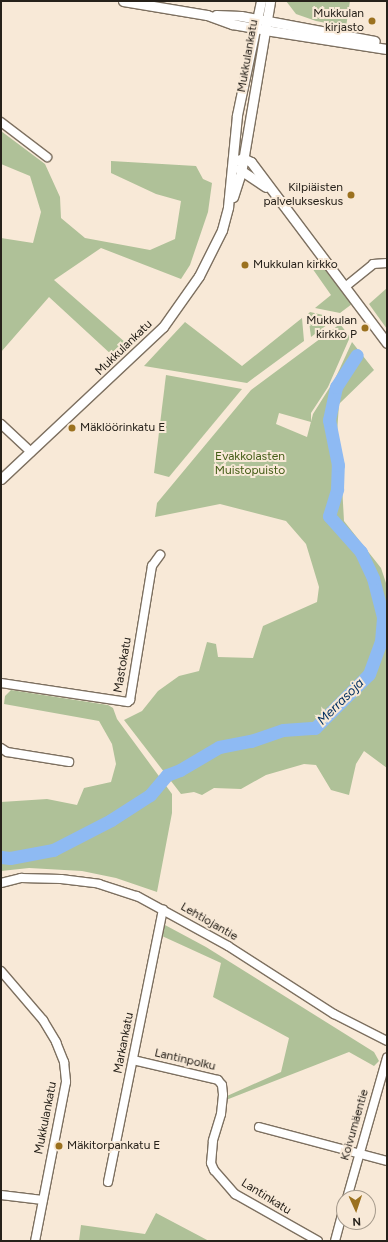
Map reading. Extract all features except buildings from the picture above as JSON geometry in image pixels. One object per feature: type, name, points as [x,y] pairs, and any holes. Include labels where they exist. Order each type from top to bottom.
[{"type":"street","points":[[123,1],[207,15],[257,19],[266,25],[387,49]]},
{"type":"street","name":"Mukkulankatu","points":[[228,207],[237,115],[254,28],[261,1]]},
{"type":"street","name":"Mukkulankatu","points":[[1,479],[163,327],[199,276],[222,230],[228,207],[241,173],[270,1]]},
{"type":"street","points":[[207,15],[254,28],[266,25],[387,43]]},
{"type":"street","points":[[1,122],[47,157]]},
{"type":"street","points":[[269,189],[241,173],[233,162],[243,158],[251,162],[269,189],[387,343]]},
{"type":"street","points":[[345,287],[373,264],[387,263]]},
{"type":"street","points":[[1,424],[30,452]]},
{"type":"street","name":"Mastokatu","points":[[1,683],[128,702],[130,700],[152,566],[160,555]]},
{"type":"street","points":[[1,748],[7,752],[69,762]]},
{"type":"street","name":"Lehtiojantie","points":[[1,883],[21,878],[61,879],[99,884],[137,896],[163,908],[334,1014],[387,1041]]},
{"type":"street","name":"Markankatu","points":[[108,1182],[163,908]]},
{"type":"street","name":"Mukkulankatu","points":[[1,971],[43,1020],[56,1042],[64,1062],[66,1082],[35,1241]]},
{"type":"street","name":"Koivumäentie","points":[[349,1190],[387,1058]]},
{"type":"street","name":"Lantinpolku","points":[[133,1060],[205,1075],[218,1080],[222,1085],[221,1114],[213,1141],[211,1163]]},
{"type":"street","points":[[259,1126],[387,1161]]},
{"type":"street","name":"Lantinkatu","points":[[211,1163],[221,1179],[235,1194],[318,1241]]},
{"type":"street","points":[[1,1196],[43,1200]]},
{"type":"street","points":[[335,1241],[338,1230]]},
{"type":"green space","points":[[286,1],[350,1],[346,27],[316,21],[296,14]]},
{"type":"green space","points":[[1,131],[45,164],[60,197],[61,218],[85,238],[150,250],[175,239],[181,201],[156,194],[111,173],[111,161],[196,166],[203,179],[212,183],[208,212],[190,265],[181,279],[101,248],[54,280],[126,343],[113,356],[49,297],[1,352],[1,238],[33,243],[41,212],[30,176],[1,164]]},
{"type":"green space","points":[[320,263],[352,304],[340,313],[315,308],[331,295],[312,268]]},
{"type":"green space","points":[[387,288],[387,329],[369,304]]},
{"type":"green space","points":[[310,312],[336,318],[311,337],[308,314]]},
{"type":"green space","points":[[302,318],[304,341],[247,383],[144,366],[185,322],[242,366]]},
{"type":"green space","name":"Evakkolasten Muistopuisto","points":[[340,324],[350,337],[328,387],[311,413],[311,422],[313,414],[335,379],[352,342],[374,370],[339,404],[336,448],[341,467],[344,521],[381,568],[387,586],[387,768],[364,751],[356,764],[349,795],[331,790],[316,765],[304,764],[266,775],[241,789],[214,788],[202,795],[194,792],[181,794],[124,720],[142,711],[158,691],[179,676],[199,671],[207,642],[216,644],[218,657],[253,658],[263,626],[317,602],[319,587],[306,544],[286,521],[220,504],[155,517],[157,503],[251,390]],"holes":[[[279,413],[311,422],[307,437],[276,424]]]},
{"type":"green space","points":[[166,375],[242,389],[169,477],[154,473]]},
{"type":"green space","points":[[11,690],[108,705],[113,708],[117,719],[172,794],[172,813],[157,892],[116,878],[82,871],[29,868],[1,871],[1,802],[47,799],[77,805],[84,788],[111,782],[116,764],[112,744],[99,721],[4,704],[5,696]]},
{"type":"green space","points":[[165,925],[206,947],[374,1052],[379,1061],[374,1066],[349,1052],[226,1100],[227,1096],[281,1072],[289,1038],[213,997],[221,963],[162,936]]},
{"type":"green space","points":[[156,1213],[209,1241],[79,1241],[81,1225],[145,1234]]},
{"type":"waterway","name":"Merrasoja","points":[[1,857],[10,858],[53,850],[111,820],[150,795],[167,775],[180,770],[219,747],[251,741],[283,730],[315,728],[369,674],[381,641],[383,617],[373,578],[361,552],[329,516],[337,489],[338,465],[329,420],[336,387],[357,355]]},
{"type":"place","name":"Mukkulan kirjasto","points":[[372,21]]},
{"type":"place","name":"Kilpiäisten palvelukseskus","points":[[351,195]]},
{"type":"place","name":"Mukkulan kirkko","points":[[245,265]]},
{"type":"place","name":"Mukkulan kirkko P","points":[[365,328]]},
{"type":"place","name":"Mäklöörinkatu E","points":[[72,428]]},
{"type":"place","name":"Mäkitorpankatu E","points":[[59,1146]]}]
